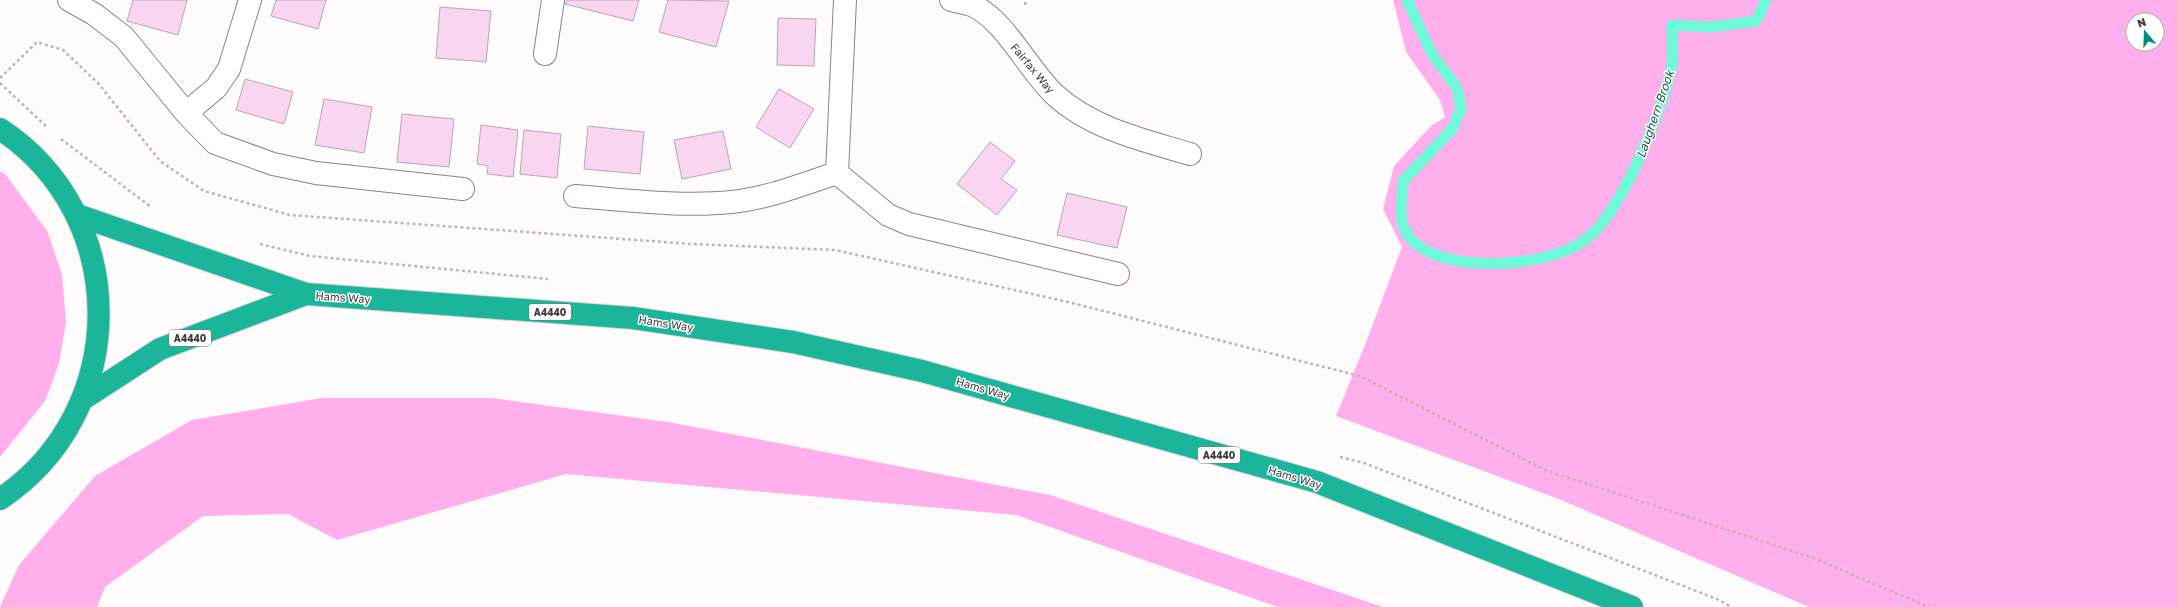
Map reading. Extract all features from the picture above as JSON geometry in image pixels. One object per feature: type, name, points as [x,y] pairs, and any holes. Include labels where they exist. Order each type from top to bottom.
[{"type":"highway","points":[[0,129],[17,140],[51,175],[77,215],[93,260],[100,306],[96,353],[83,399],[57,446],[20,485],[0,499]]},
{"type":"highway","name":"Hams Way","points":[[77,215],[306,294],[633,318],[793,342],[922,371],[1317,482],[1632,607]]},
{"type":"highway","name":"Hams Way","points":[[83,399],[160,349],[306,294]]},
{"type":"street","points":[[69,0],[94,14],[124,37],[186,113],[215,142],[273,164],[316,173],[462,189]]},
{"type":"street","points":[[186,113],[216,88],[229,68],[250,0]]},
{"type":"street","points":[[545,54],[553,0]]},
{"type":"street","points":[[837,173],[845,0]]},
{"type":"street","name":"Fairfax Way","points":[[951,0],[973,5],[991,17],[1054,94],[1084,116],[1127,135],[1190,154]]},
{"type":"street","points":[[575,196],[689,205],[733,202],[773,194],[837,173]]},
{"type":"street","points":[[837,173],[888,215],[909,224],[1118,274]]},
{"type":"path","points":[[1025,5],[1026,0]]},
{"type":"path","points":[[0,78],[37,42],[63,50],[98,83],[160,161],[204,191],[290,215],[684,243],[835,250],[1068,302],[1360,376],[1545,470],[1813,558],[1929,607]]},
{"type":"shaded area","points":[[1393,0],[2177,0],[2177,607],[1809,607],[1559,499],[1336,416],[1402,247],[1383,209],[1394,166],[1431,126],[1445,117],[1440,100],[1406,52]]},
{"type":"shaded area","points":[[0,171],[6,175],[47,231],[62,274],[66,322],[59,364],[45,401],[0,457]]},
{"type":"shaded area","points":[[322,398],[492,398],[668,422],[1050,495],[1383,607],[1278,607],[1016,515],[566,474],[337,540],[288,514],[203,516],[105,587],[97,607],[0,607],[19,565],[95,476],[192,420]]},
{"type":"building","points":[[133,0],[187,0],[178,35],[127,21]]},
{"type":"building","points":[[276,0],[326,0],[318,29],[271,16]]},
{"type":"building","points":[[567,0],[639,0],[633,21],[565,4]]},
{"type":"building","points":[[668,0],[729,1],[716,47],[659,32]]},
{"type":"building","points":[[440,7],[491,11],[486,62],[436,58]]},
{"type":"building","points":[[778,18],[816,19],[814,66],[777,65]]},
{"type":"building","points":[[245,79],[293,92],[284,124],[236,110]]},
{"type":"building","points":[[779,89],[814,109],[790,148],[756,127]]},
{"type":"building","points":[[324,99],[372,107],[364,153],[315,145]]},
{"type":"building","points":[[402,114],[454,119],[449,167],[397,162]]},
{"type":"building","points":[[481,125],[518,130],[513,177],[487,174],[488,166],[477,164]]},
{"type":"building","points":[[588,126],[644,132],[640,174],[584,169]]},
{"type":"building","points":[[524,130],[561,134],[557,178],[520,174]]},
{"type":"building","points":[[723,131],[731,169],[682,179],[674,140]]},
{"type":"building","points":[[990,142],[1015,161],[1001,179],[1017,190],[997,215],[957,184]]},
{"type":"building","points":[[1067,193],[1127,207],[1117,248],[1057,235]]},
{"type":"waterway","name":"Laughern Brook","points":[[1407,0],[1432,54],[1457,88],[1461,108],[1452,129],[1403,181],[1401,211],[1403,226],[1413,242],[1431,253],[1451,259],[1474,263],[1498,264],[1545,257],[1565,250],[1582,242],[1596,229],[1611,211],[1637,163],[1666,89],[1672,65],[1672,25],[1711,27],[1756,21],[1766,0]]}]
